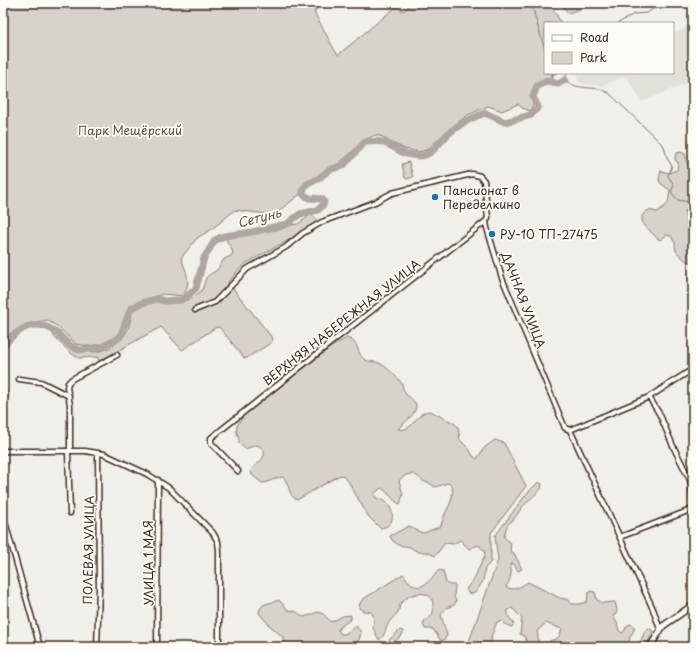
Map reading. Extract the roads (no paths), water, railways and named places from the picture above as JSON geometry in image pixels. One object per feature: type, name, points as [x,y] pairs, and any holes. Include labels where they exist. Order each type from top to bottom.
[{"type":"main road","points":[[650,647],[660,629],[666,623],[693,605]]},
{"type":"street","name":"ДАЧНАЯ УЛИЦА","points":[[195,310],[215,302],[247,269],[286,247],[303,232],[322,222],[375,202],[392,193],[472,174],[480,176],[484,181],[488,218],[486,221],[487,228],[502,278],[566,428],[570,430]]},
{"type":"street","name":"ВЕРХНЯЯ НАБЕРЕЖНАЯ УЛИЦА","points":[[238,470],[210,442],[210,440],[486,221]]},
{"type":"street","points":[[70,513],[70,405],[67,387],[70,381],[117,355]]},
{"type":"street","points":[[660,629],[653,609],[570,430],[649,398],[693,369]]},
{"type":"street","points":[[19,379],[41,382],[69,396]]},
{"type":"street","points":[[649,398],[660,415],[673,446],[691,482],[693,502]]},
{"type":"street","points":[[3,451],[104,454],[158,480],[175,493],[212,533],[218,542],[219,647]]},
{"type":"street","name":"ПОЛЕВАЯ УЛИЦА","points":[[97,647],[99,589],[98,453]]},
{"type":"street","name":"УЛИЦА 1 МАЯ","points":[[157,647],[158,480]]},
{"type":"street","points":[[620,537],[693,509]]},
{"type":"street","points":[[3,515],[40,647]]},
{"type":"waterway","points":[[531,3],[544,47]]},
{"type":"waterway","name":"Сетунь","points":[[620,22],[634,14],[647,13],[659,5],[673,3]]},
{"type":"waterway","points":[[552,74],[554,83]]},
{"type":"waterway","points":[[567,74],[565,80],[573,85],[600,89],[609,93],[664,146],[667,158],[672,166],[668,176],[674,185],[671,192],[678,200],[690,202],[690,209],[685,211],[685,215],[690,233],[690,240],[693,243]]},
{"type":"waterway","name":"Сетунь","points":[[3,346],[21,330],[28,326],[35,325],[50,329],[74,348],[82,350],[108,344],[120,337],[131,308],[157,299],[165,301],[181,300],[191,293],[196,288],[204,258],[215,240],[224,236],[252,232],[287,224],[300,214],[318,210],[324,202],[322,199],[309,198],[303,194],[303,190],[307,184],[318,179],[329,170],[344,165],[365,142],[383,142],[409,155],[425,155],[430,153],[449,133],[468,120],[477,116],[485,113],[505,122],[531,115],[538,107],[533,97],[537,86],[548,81],[558,84],[565,80]]},
{"type":"waterway","name":"Сетунь","points":[[3,391],[6,396],[3,401]]},
{"type":"place","name":"Пансионат в Переделкино","points":[[435,197]]},
{"type":"place","name":"РУ-10 ТП-27475","points":[[492,234]]},
{"type":"park label","name":"Парк Мещёрский","points":[[130,130]]}]
